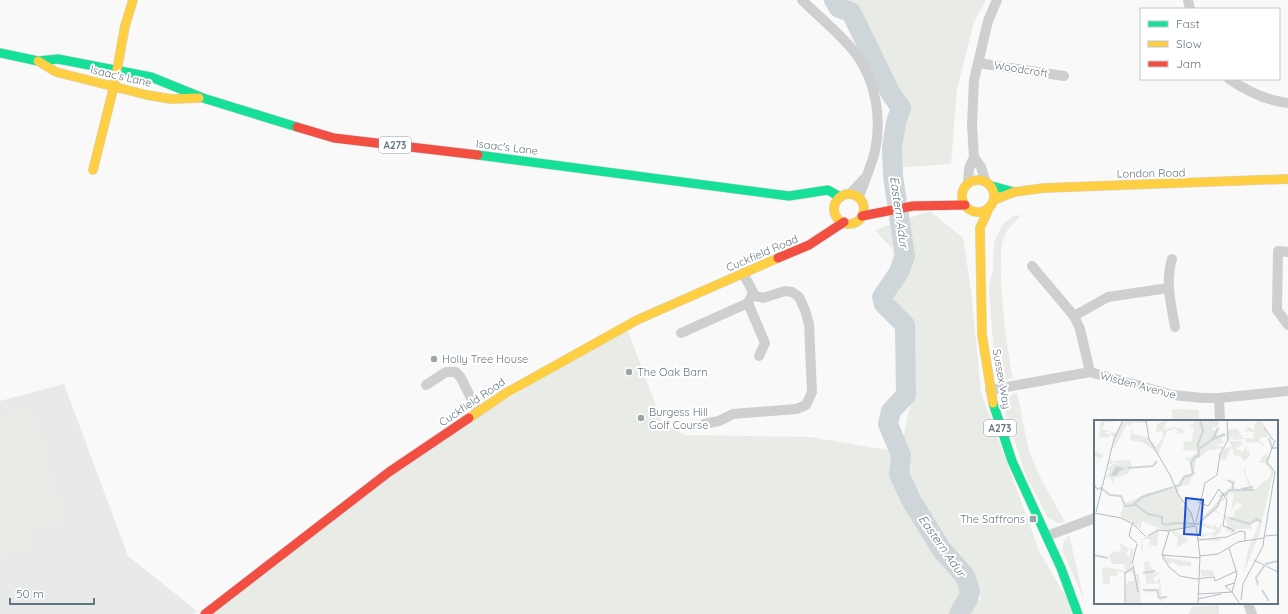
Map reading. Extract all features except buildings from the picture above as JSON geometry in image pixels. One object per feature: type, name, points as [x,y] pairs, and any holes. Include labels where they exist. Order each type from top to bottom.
[{"type":"main road","points":[[93,170],[114,86],[132,0]]},
{"type":"main road","name":"Isaac's Lane","points":[[0,53],[38,61],[58,59],[117,70],[171,84],[203,98],[268,120],[334,138],[490,156],[789,196],[812,194],[828,190],[843,199]]},
{"type":"main road","name":"Isaac's Lane","points":[[38,61],[56,72],[147,95],[171,99],[203,98]]},
{"type":"main road","points":[[973,180],[988,183],[995,195],[992,204],[985,210],[975,212],[965,205],[962,200],[966,186],[973,180]]},
{"type":"main road","name":"London Road","points":[[992,204],[1014,192],[1044,188],[1288,180]]},
{"type":"main road","name":"London Road","points":[[988,183],[1014,192]]},
{"type":"main road","name":"A273","points":[[931,203],[966,186]]},
{"type":"main road","name":"Isaac's Lane","points":[[812,194],[843,199]]},
{"type":"main road","points":[[843,199],[864,205],[862,216],[854,223],[840,220],[834,208],[843,199]]},
{"type":"main road","name":"A273","points":[[843,199],[887,209]]},
{"type":"main road","name":"A273","points":[[862,216],[887,209],[931,203],[965,205]]},
{"type":"main road","name":"Sussex Way","points":[[992,204],[980,228],[982,335],[990,390],[997,418],[1012,461],[1061,568],[1078,614]]},
{"type":"main road","name":"Sussex Way","points":[[975,212],[976,223],[980,228]]},
{"type":"main road","name":"Cuckfield Road","points":[[205,614],[390,472],[506,392],[637,320],[809,245],[826,235],[840,220]]},
{"type":"street","points":[[802,0],[856,55],[872,89],[877,112],[878,128],[875,152],[866,176],[843,199]]},
{"type":"street","points":[[966,186],[969,168],[974,157],[972,125],[974,80],[988,21],[997,0]]},
{"type":"street","name":"Woodcroft","points":[[978,63],[1064,76]]},
{"type":"street","points":[[1230,80],[1241,88],[1261,96],[1288,103]]},
{"type":"street","points":[[974,157],[981,167],[988,183]]},
{"type":"street","points":[[1288,252],[1278,251],[1277,310],[1288,325]]},
{"type":"street","points":[[1172,259],[1169,269],[1168,288],[1175,327]]},
{"type":"street","points":[[1032,266],[1074,316],[1080,329],[1090,372]]},
{"type":"street","points":[[704,424],[719,421],[734,414],[796,410],[806,405],[811,397],[809,324],[799,297],[792,292],[786,291],[763,298],[755,296],[743,273]]},
{"type":"street","points":[[1074,316],[1108,297],[1168,288]]},
{"type":"street","points":[[681,333],[748,303],[753,293]]},
{"type":"street","points":[[748,303],[764,343],[759,356]]},
{"type":"street","points":[[426,385],[446,372],[456,372],[461,378],[478,412]]},
{"type":"street","name":"Wisden Avenue","points":[[990,390],[1090,372],[1173,395],[1219,398],[1288,391]]},
{"type":"street","points":[[1219,398],[1220,420]]},
{"type":"street","points":[[1047,536],[1094,518]]},
{"type":"street","points":[[1248,604],[1252,614]]},
{"type":"shaded area","points":[[839,0],[986,0],[974,22],[957,89],[951,164],[893,168],[904,109],[884,83],[858,29]]},
{"type":"shaded area","points":[[930,211],[963,238],[971,290],[981,392],[1040,553],[1076,614],[205,614],[389,472],[626,326],[663,424],[685,435],[810,437],[888,450],[904,475],[899,458],[910,406],[906,313],[890,296],[893,250],[875,230]],"holes":[[[940,537],[983,602],[976,598]]]},
{"type":"shaded area","points":[[1021,215],[1005,234],[1002,248],[1001,284],[1008,349],[1013,378],[1005,380],[995,371],[989,286],[993,269],[994,243],[1002,225],[1013,216]]},
{"type":"shaded area","points":[[64,384],[128,556],[197,611],[194,614],[0,614],[0,401]]},
{"type":"shaded area","points":[[1017,393],[1029,451],[1040,477],[1065,522],[1059,523],[1048,518],[1026,475],[1004,409],[1011,395]]},
{"type":"shaded area","points":[[33,408],[64,521],[29,531],[34,547],[0,557],[0,417]]},
{"type":"shaded area","points":[[1172,409],[1199,410],[1199,420],[1172,420]]},
{"type":"shaded area","points":[[1069,535],[1084,599],[1062,550],[1064,541]]},
{"type":"shaded area","points":[[1219,605],[1219,614],[1188,614],[1192,607]]},
{"type":"waterway","name":"Eastern Adur","points":[[834,0],[839,8],[851,12],[891,94],[901,108],[896,122],[892,148],[893,176],[905,256],[899,272],[882,297],[884,304],[905,325],[906,395],[891,411],[888,424],[901,455],[899,474],[911,500],[942,550],[965,576],[970,591],[968,599],[959,614]]},
{"type":"traffic: fast","points":[[0,53],[38,61],[58,59],[151,77],[203,98],[297,127]]},
{"type":"traffic: fast","points":[[478,155],[789,196],[828,190],[840,197]]},
{"type":"traffic: fast","points":[[992,186],[1014,192]]},
{"type":"traffic: fast","points":[[993,403],[1012,461],[1061,568],[1078,614]]},
{"type":"traffic: slow","points":[[93,170],[114,86],[125,26],[133,0]]},
{"type":"traffic: slow","points":[[38,61],[56,72],[147,95],[171,99],[199,98]]},
{"type":"traffic: slow","points":[[994,200],[1014,192],[1044,188],[1288,179]]},
{"type":"traffic: slow","points":[[975,180],[981,180],[991,187],[994,196],[993,202],[987,209],[981,212],[975,212],[965,205],[962,199],[962,193],[969,183],[975,180]]},
{"type":"traffic: slow","points":[[849,194],[855,195],[863,203],[864,209],[863,215],[855,223],[849,224],[843,223],[835,215],[834,209],[835,203],[843,195],[849,194]]},
{"type":"traffic: slow","points":[[989,208],[980,228],[982,335],[993,403]]},
{"type":"traffic: slow","points":[[469,418],[506,393],[637,320],[778,258]]},
{"type":"traffic: jam","points":[[297,127],[334,138],[478,155]]},
{"type":"traffic: jam","points":[[862,216],[913,206],[965,205]]},
{"type":"traffic: jam","points":[[778,258],[809,245],[844,222]]},
{"type":"traffic: jam","points":[[205,614],[389,472],[469,418]]},
{"type":"place","name":"Holly Tree House","points":[[434,359]]},
{"type":"place","name":"The Oak Barn","points":[[629,372]]},
{"type":"place","name":"Burgess Hill Golf Course","points":[[641,418]]},
{"type":"place","name":"The Saffrons","points":[[1033,519]]}]
